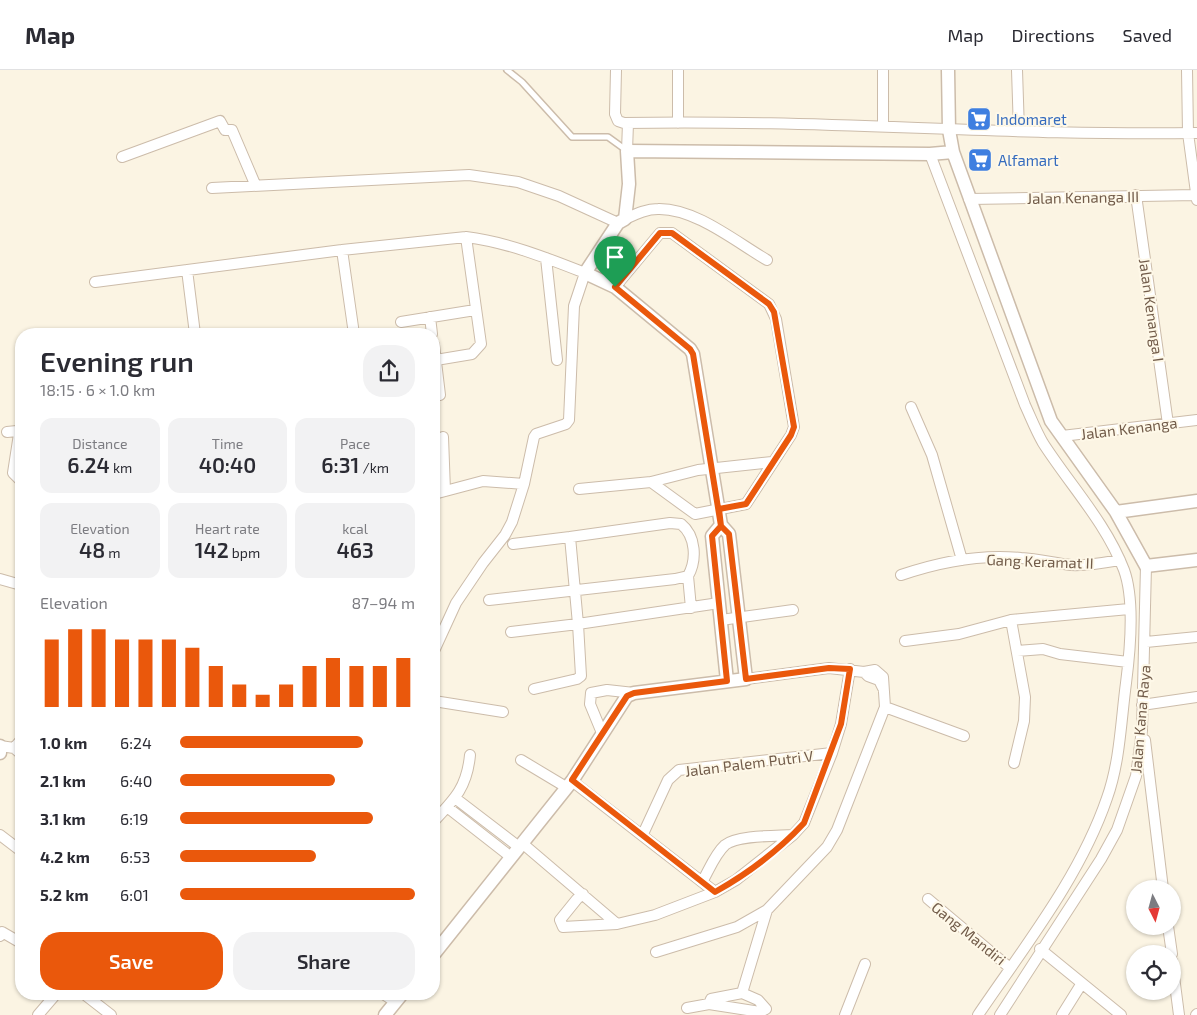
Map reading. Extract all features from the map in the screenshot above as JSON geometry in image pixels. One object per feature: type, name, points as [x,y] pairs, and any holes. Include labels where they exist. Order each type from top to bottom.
[{"type":"street","points":[[616,70],[615,114],[618,121],[883,126],[949,130],[1193,133]]},
{"type":"street","points":[[678,70],[678,122]]},
{"type":"street","points":[[883,70],[883,126]]},
{"type":"street","points":[[948,70],[949,130],[953,152],[1051,421],[1116,512],[1146,566],[1197,560]]},
{"type":"street","points":[[1017,70],[1018,131]]},
{"type":"street","points":[[1187,70],[1197,198]]},
{"type":"street","points":[[122,157],[220,121],[225,130],[232,130],[255,184]]},
{"type":"street","points":[[440,638],[456,603],[483,562],[505,535],[512,522],[524,484],[534,437],[536,434],[566,424],[570,416],[574,306],[585,274],[623,217],[628,193],[628,122]]},
{"type":"street","points":[[627,151],[930,154],[953,152]]},
{"type":"street","points":[[930,154],[1026,405],[1038,432],[1101,527],[1120,560],[1125,573],[1129,609],[1128,662],[1116,754],[1108,796],[1093,834],[1059,894],[978,1015]]},
{"type":"street","points":[[212,188],[255,184],[469,175],[500,178],[623,217],[658,208],[691,215],[767,260]]},
{"type":"street","name":"Jalan Kenanga III","points":[[969,199],[1136,195],[1197,198]]},
{"type":"street","name":"Jalan Kenanga I","points":[[1136,195],[1168,424]]},
{"type":"street","points":[[615,287],[660,233],[672,233],[769,304],[776,319],[794,427],[791,435],[746,504],[695,514],[651,482]]},
{"type":"street","points":[[440,359],[472,354],[481,344],[466,237]]},
{"type":"street","points":[[95,282],[342,250],[466,237],[486,240],[546,258],[615,287],[690,349],[693,354],[721,526],[729,534],[746,679]]},
{"type":"street","points":[[342,250],[353,328]]},
{"type":"street","points":[[546,258],[557,360]]},
{"type":"street","points":[[187,270],[194,328]]},
{"type":"street","points":[[402,322],[475,310]]},
{"type":"street","points":[[430,317],[431,328]]},
{"type":"street","points":[[911,407],[932,455],[962,560]]},
{"type":"street","name":"Jalan Kenanga","points":[[1062,436],[1197,420]]},
{"type":"street","points":[[7,432],[15,431]]},
{"type":"street","points":[[444,437],[445,491]]},
{"type":"street","points":[[15,461],[13,474],[15,476]]},
{"type":"street","points":[[579,489],[651,482],[712,469],[772,462]]},
{"type":"street","points":[[440,492],[483,481],[524,484]]},
{"type":"street","points":[[1116,512],[1197,500]]},
{"type":"street","points":[[513,544],[570,538],[670,523],[681,524],[692,537],[694,556],[692,570],[688,576],[691,608]]},
{"type":"street","points":[[721,526],[712,536],[727,681]]},
{"type":"street","points":[[534,689],[582,676],[570,538]]},
{"type":"street","name":"Gang Keramat II","points":[[902,575],[962,560],[1021,558],[1071,565],[1090,565],[1120,560]]},
{"type":"street","points":[[715,569],[733,566]]},
{"type":"street","name":"Jalan Kana Raya","points":[[1000,1015],[1040,949],[1101,859],[1117,830],[1136,776],[1142,730],[1146,642],[1146,566]]},
{"type":"street","points":[[488,600],[574,592],[688,576]]},
{"type":"street","points":[[0,579],[15,583]]},
{"type":"street","points":[[511,632],[719,603]]},
{"type":"street","points":[[905,641],[959,634],[1011,620],[1129,609]]},
{"type":"street","points":[[721,620],[793,610]]},
{"type":"street","points":[[1011,620],[1024,697],[1024,721],[1014,764]]},
{"type":"street","points":[[1146,642],[1197,637]]},
{"type":"street","points":[[1016,651],[1043,649],[1060,654],[1128,662]]},
{"type":"street","points":[[602,733],[590,704],[591,693],[607,690],[634,693],[829,668],[858,671],[875,670],[881,674],[885,681],[886,703],[837,830],[826,847],[767,910],[737,927],[656,952]]},
{"type":"street","points":[[584,894],[577,899],[560,920],[562,927],[617,924],[655,915],[715,892],[736,880],[793,835],[804,823],[832,753],[858,671]]},
{"type":"street","points":[[440,946],[569,784],[622,701],[634,693]]},
{"type":"street","points":[[1142,705],[1197,697]]},
{"type":"street","points":[[440,702],[503,712]]},
{"type":"street","points":[[886,703],[964,736]]},
{"type":"street","points":[[1142,730],[1162,880]]},
{"type":"street","points":[[0,754],[0,746],[15,750]]},
{"type":"street","name":"Jalan Palem Putri V","points":[[643,834],[668,780],[679,770],[832,753]]},
{"type":"street","points":[[440,815],[455,798],[468,773],[470,756]]},
{"type":"street","points":[[522,760],[569,784],[643,834],[715,892]]},
{"type":"street","points":[[455,798],[517,849]]},
{"type":"street","points":[[447,807],[517,849],[584,894],[617,924]]},
{"type":"street","points":[[0,835],[15,846]]},
{"type":"street","points":[[702,882],[720,852],[728,843],[742,839],[793,835]]},
{"type":"street","name":"Gang Mandiri","points":[[928,899],[1010,968]]},
{"type":"street","points":[[742,993],[767,910]]},
{"type":"street","points":[[1,933],[15,940]]},
{"type":"street","points":[[1040,949],[1121,1015]]},
{"type":"street","points":[[845,1015],[865,964]]},
{"type":"street","points":[[1062,1015],[1082,983]]},
{"type":"street","points":[[687,1008],[709,1004],[760,1012],[766,1009],[758,1000],[742,993],[711,999],[709,1004]]},
{"type":"street","points":[[38,1015],[51,1000]]},
{"type":"street","points":[[92,1000],[111,1015]]},
{"type":"street","points":[[386,1015],[397,1000]]},
{"type":"street","points":[[1177,1000],[1179,1015]]},
{"type":"lane","points":[[507,70],[528,88],[572,137],[608,138],[627,151]]},
{"type":"place","name":"Indomaret","points":[[979,119]]},
{"type":"place","name":"Alfamart","points":[[980,160]]},
{"type":"route","points":[[615,287],[660,233],[666,232],[672,233],[769,304],[774,312],[794,427],[791,435],[746,504],[741,507],[719,509],[721,526],[729,534],[746,679],[829,668],[850,669],[849,685],[841,724],[832,753],[804,823],[793,835],[736,880],[715,892],[572,780],[627,696],[634,693],[727,681],[712,536],[721,526],[698,374],[693,354],[690,349],[615,287]]}]
